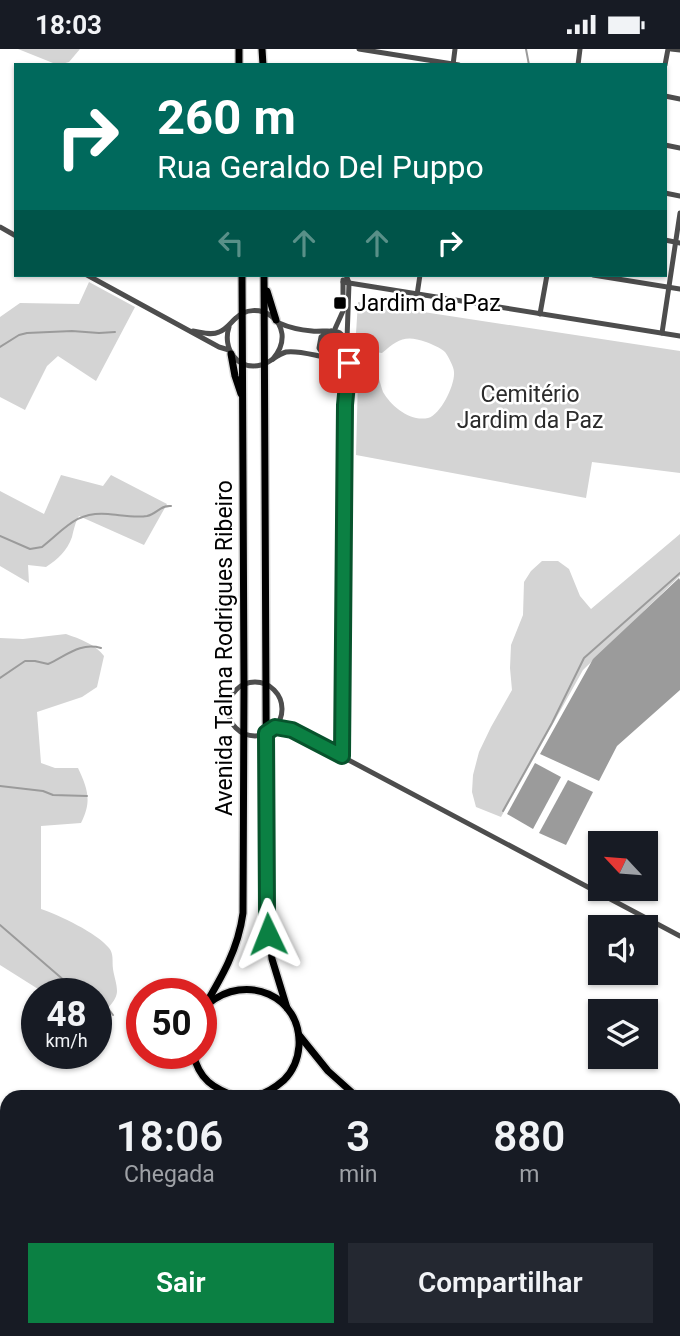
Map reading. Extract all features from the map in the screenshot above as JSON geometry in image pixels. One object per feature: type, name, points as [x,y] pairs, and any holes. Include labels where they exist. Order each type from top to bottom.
[{"type":"main road","name":"Avenida Talma Rodrigues Ribeiro","points":[[217,984],[238,939],[243,901],[242,277]]},
{"type":"main road","name":"Avenida Talma Rodrigues Ribeiro","points":[[264,277],[267,922],[272,959],[287,1008],[293,1016],[299,1035],[328,1071],[349,1090]]},
{"type":"main road","points":[[264,285],[271,299],[276,322]]},
{"type":"main road","points":[[230,352],[243,401]]},
{"type":"main road","points":[[217,997],[231,991],[256,990],[268,993],[287,1008]]},
{"type":"main road","points":[[271,1090],[289,1075],[298,1056],[299,1035]]},
{"type":"main road","points":[[199,1069],[220,1090]]},
{"type":"street","points":[[359,49],[447,63]]},
{"type":"street","points":[[669,49],[680,50]]},
{"type":"street","points":[[663,333],[678,243],[680,213]]},
{"type":"street","points":[[91,277],[230,352],[243,364],[265,364],[286,352],[335,359],[344,353],[347,345],[344,337],[332,331],[300,330],[276,322]]},
{"type":"street","points":[[342,756],[345,405],[349,363],[345,277]]},
{"type":"street","points":[[417,295],[420,277]]},
{"type":"street","points":[[540,314],[547,277]]},
{"type":"street","points":[[606,277],[680,289]]},
{"type":"street","points":[[346,283],[680,336]]},
{"type":"street","points":[[325,357],[319,348],[319,342],[325,333],[332,331],[342,311],[346,283]]},
{"type":"street","points":[[186,329],[214,334],[224,330],[242,313],[255,310],[265,312],[276,322],[282,334],[282,342],[273,359]]},
{"type":"street","points":[[230,352],[227,338],[232,323]]},
{"type":"street","points":[[335,359],[341,369],[345,405]]},
{"type":"street","points":[[255,682],[266,684],[280,699],[281,715],[275,727],[266,733],[255,736],[244,733],[233,725],[229,717],[228,708],[232,695],[244,685],[255,682]]},
{"type":"street","points":[[281,715],[292,730]]},
{"type":"street","points":[[275,727],[292,730],[680,936]]},
{"type":"green space","points":[[18,49],[80,49],[69,62],[53,63]]},
{"type":"green space","points":[[89,282],[135,307],[96,381],[58,356],[47,366],[25,410],[0,397],[0,317],[20,303],[79,304]]},
{"type":"green space","name":"Cemitério Jardim da Paz","points":[[358,302],[680,351],[680,473],[592,462],[586,498],[356,455],[358,378],[378,376],[383,392],[391,403],[402,412],[421,419],[438,411],[454,378],[452,365],[445,352],[419,340],[402,340],[382,353],[355,349]]},
{"type":"green space","points":[[327,335],[335,335],[341,345],[335,355],[327,355],[321,349],[321,341]]},
{"type":"green space","points":[[61,475],[103,486],[111,475],[167,504],[144,545],[79,516],[70,542],[58,558],[46,567],[28,565],[29,583],[0,566],[0,491],[44,514]]},
{"type":"green space","points":[[680,534],[680,576],[583,670],[501,817],[476,807],[472,792],[473,775],[479,752],[512,690],[511,645],[523,615],[524,582],[531,571],[542,561],[558,561],[569,569],[580,596],[591,609]]},
{"type":"green space","points":[[66,634],[92,645],[104,656],[97,687],[82,697],[37,712],[41,763],[55,768],[78,768],[88,802],[81,823],[41,826],[41,909],[87,931],[111,950],[117,986],[112,1003],[112,978],[21,978],[0,965],[0,638],[23,639]]},
{"type":"shaded area","points":[[679,578],[680,690],[617,746],[599,781],[540,754],[593,659]]},
{"type":"shaded area","points":[[535,763],[561,777],[533,829],[507,814]]},
{"type":"shaded area","points":[[568,780],[593,792],[566,845],[539,833]]},
{"type":"waterway","points":[[526,49],[529,63]]},
{"type":"waterway","points":[[0,347],[27,333],[115,332]]},
{"type":"waterway","points":[[0,536],[30,549],[42,547],[79,518],[87,515],[147,516],[171,506]]},
{"type":"waterway","points":[[503,811],[552,723],[584,658],[680,573]]},
{"type":"waterway","points":[[0,678],[25,661],[48,664],[80,648],[101,648]]},
{"type":"waterway","points":[[0,786],[43,791],[53,795],[87,796]]},
{"type":"waterway","points":[[0,925],[61,978]]},
{"type":"place","name":"Jardim da Paz","points":[[340,303]]},
{"type":"route","points":[[268,934],[266,733],[275,727],[292,730],[342,756],[345,405],[349,363]]}]
